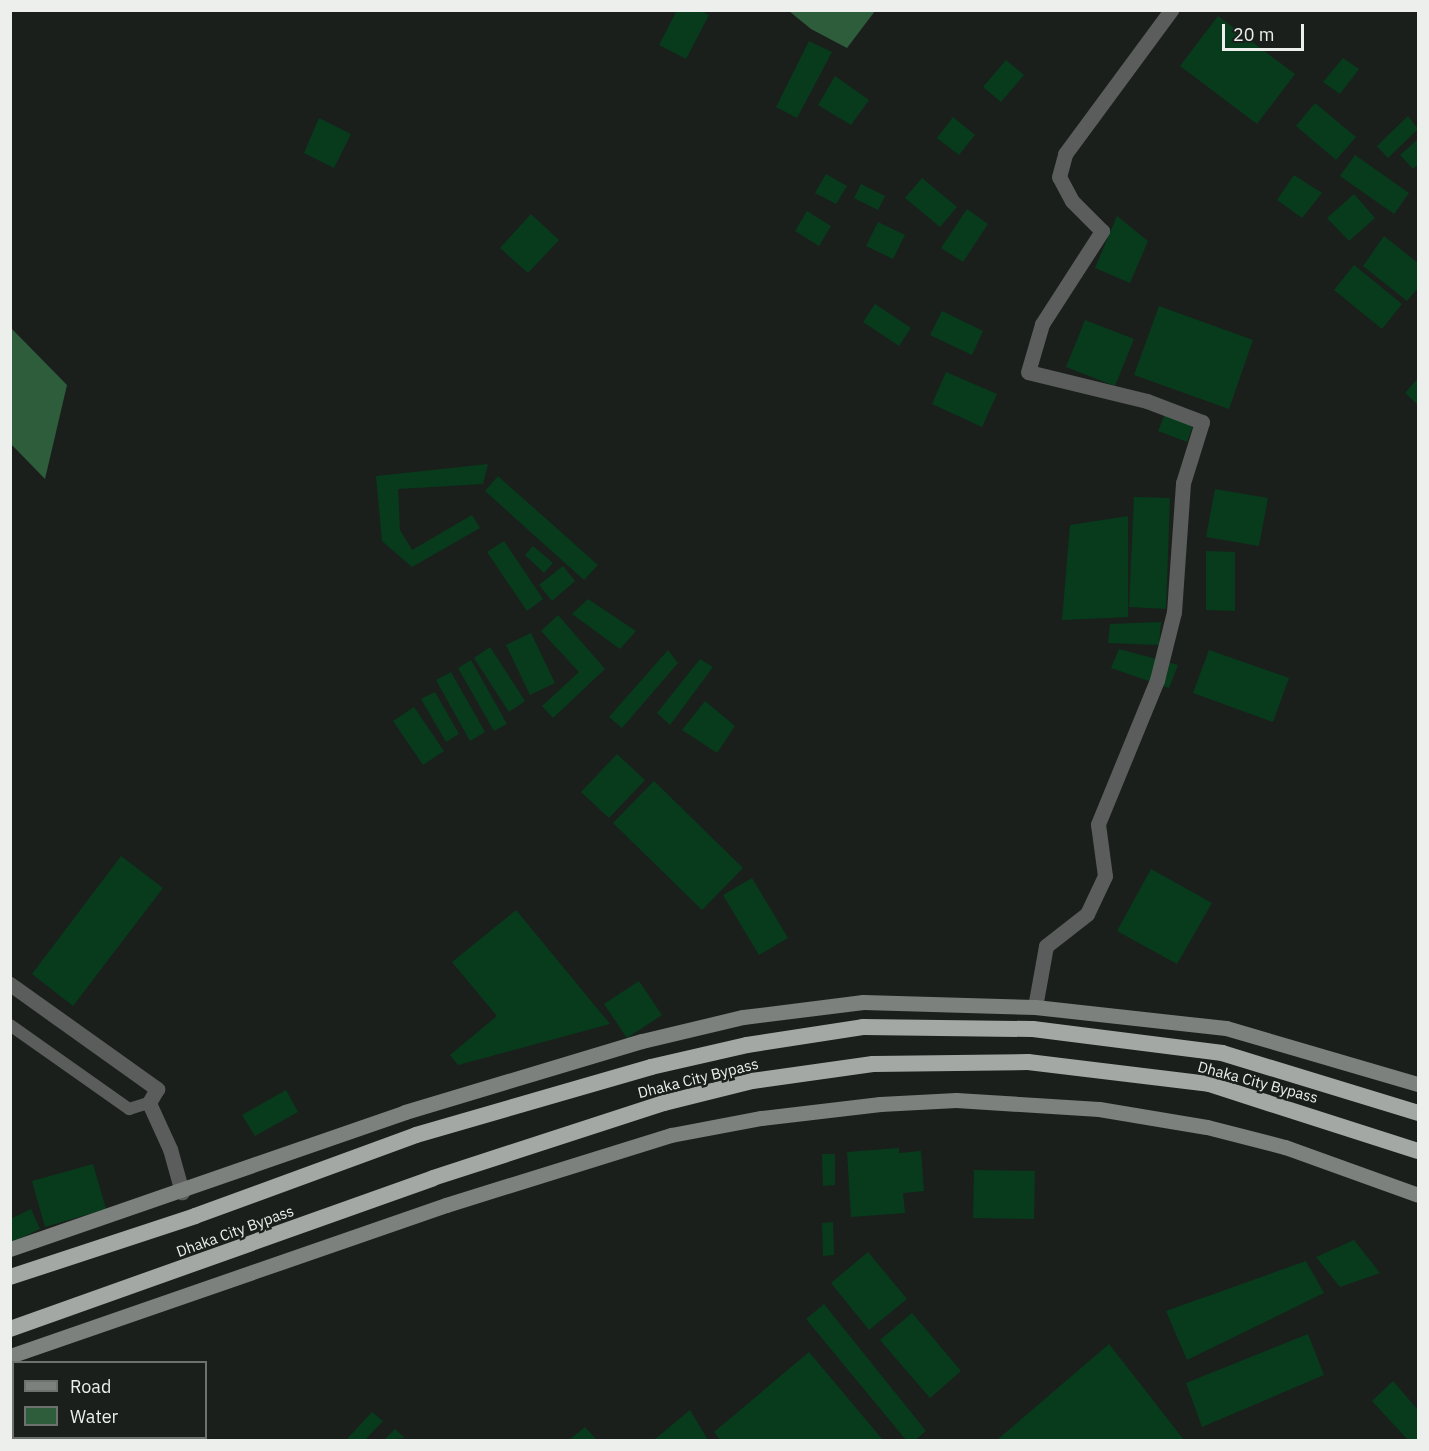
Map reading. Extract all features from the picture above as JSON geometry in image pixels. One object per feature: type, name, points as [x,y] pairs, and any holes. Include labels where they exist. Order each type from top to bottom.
[{"type":"highway","name":"Dhaka City Bypass","points":[[10,1276],[195,1216],[416,1135],[651,1067],[747,1045],[863,1027],[1033,1029],[1221,1053],[1419,1113]]},
{"type":"highway","name":"Dhaka City Bypass","points":[[10,1329],[433,1178],[664,1103],[752,1081],[873,1064],[1028,1062],[1209,1084],[1419,1151]]},
{"type":"main road","points":[[10,1249],[182,1192],[405,1112],[642,1041],[743,1017],[863,1002],[1035,1007],[1226,1028],[1419,1084]]},
{"type":"main road","points":[[10,1356],[446,1205],[671,1135],[761,1118],[880,1104],[956,1100],[1100,1109],[1207,1127],[1285,1147],[1419,1195]]},
{"type":"street","points":[[1035,1007],[1046,946],[1087,914],[1105,876],[1098,824],[1157,680],[1174,612],[1183,483],[1202,422],[1147,401],[1028,372],[1042,324],[1102,231],[1072,201],[1059,177],[1065,154],[1171,10]]},
{"type":"street","points":[[10,984],[157,1089],[149,1103],[170,1149],[182,1192]]},
{"type":"lane","points":[[10,1025],[129,1110],[149,1103]]},
{"type":"water","points":[[789,11],[875,11],[847,48],[811,29]]},
{"type":"water","points":[[11,328],[67,385],[45,479],[11,444]]},
{"type":"building","points":[[677,10],[699,10],[709,15],[686,59],[659,45]]},
{"type":"building","points":[[1218,16],[1295,74],[1257,124],[1180,66]]},
{"type":"building","points":[[809,41],[832,52],[797,118],[776,107]]},
{"type":"building","points":[[1343,58],[1359,69],[1340,94],[1323,82]]},
{"type":"building","points":[[1006,60],[1024,75],[1001,102],[983,87]]},
{"type":"building","points":[[835,76],[869,100],[851,125],[818,105]]},
{"type":"building","points":[[1315,103],[1356,137],[1336,160],[1296,126]]},
{"type":"building","points":[[1408,116],[1418,129],[1388,158],[1377,146]]},
{"type":"building","points":[[953,117],[975,135],[959,155],[937,138]]},
{"type":"building","points":[[319,118],[351,134],[334,168],[304,153]]},
{"type":"building","points":[[1418,139],[1418,164],[1413,169],[1400,155]]},
{"type":"building","points":[[1355,155],[1409,193],[1394,214],[1340,176]]},
{"type":"building","points":[[826,174],[847,186],[836,204],[815,193]]},
{"type":"building","points":[[1294,175],[1322,193],[1302,218],[1277,200]]},
{"type":"building","points":[[922,178],[957,207],[940,227],[905,198]]},
{"type":"building","points":[[861,184],[885,196],[878,210],[854,198]]},
{"type":"building","points":[[1354,194],[1375,218],[1349,241],[1327,218]]},
{"type":"building","points":[[967,209],[988,224],[963,262],[941,248]]},
{"type":"building","points":[[807,211],[831,226],[819,246],[795,231]]},
{"type":"building","points":[[531,214],[559,240],[528,273],[500,248]]},
{"type":"building","points":[[1117,216],[1148,241],[1130,283],[1095,268]]},
{"type":"building","points":[[878,222],[905,235],[893,259],[866,246]]},
{"type":"building","points":[[1384,236],[1418,263],[1418,288],[1407,301],[1363,266]]},
{"type":"building","points":[[1354,265],[1402,304],[1382,329],[1334,290]]},
{"type":"building","points":[[875,304],[911,328],[899,346],[863,322]]},
{"type":"building","points":[[1159,306],[1253,340],[1229,409],[1134,375]]},
{"type":"building","points":[[942,311],[983,331],[972,355],[930,335]]},
{"type":"building","points":[[1085,320],[1134,339],[1115,386],[1066,367]]},
{"type":"building","points":[[946,372],[997,394],[982,427],[932,404]]},
{"type":"building","points":[[1418,378],[1418,405],[1405,393]]},
{"type":"building","points":[[1165,414],[1193,425],[1187,442],[1158,431]]},
{"type":"building","points":[[488,464],[483,484],[398,489],[400,530],[412,550],[472,515],[480,528],[412,567],[382,541],[376,476]]},
{"type":"building","points":[[498,476],[598,565],[584,580],[485,491]]},
{"type":"building","points":[[1215,489],[1268,498],[1259,546],[1206,537]]},
{"type":"building","points":[[1134,497],[1170,498],[1166,609],[1129,607]]},
{"type":"building","points":[[1128,516],[1128,617],[1062,620],[1070,525]]},
{"type":"building","points":[[504,541],[543,599],[527,611],[487,552]]},
{"type":"building","points":[[533,546],[553,563],[544,573],[525,555]]},
{"type":"building","points":[[1206,551],[1235,552],[1235,611],[1206,610]]},
{"type":"building","points":[[563,566],[575,581],[552,601],[539,585]]},
{"type":"building","points":[[588,599],[636,631],[620,649],[572,614]]},
{"type":"building","points":[[558,615],[605,669],[553,718],[542,706],[579,672],[541,631]]},
{"type":"building","points":[[1161,622],[1159,645],[1108,643],[1110,624]]},
{"type":"building","points":[[531,633],[555,683],[530,695],[506,645]]},
{"type":"building","points":[[490,647],[525,701],[509,712],[474,658]]},
{"type":"building","points":[[1119,649],[1178,665],[1169,688],[1111,668]]},
{"type":"building","points":[[668,650],[678,663],[622,728],[609,717]]},
{"type":"building","points":[[1209,650],[1289,678],[1273,722],[1193,693]]},
{"type":"building","points":[[700,659],[713,667],[670,725],[657,713]]},
{"type":"building","points":[[471,660],[507,724],[494,731],[458,668]]},
{"type":"building","points":[[451,672],[485,732],[470,741],[436,680]]},
{"type":"building","points":[[435,692],[459,734],[446,742],[421,699]]},
{"type":"building","points":[[705,701],[735,726],[717,753],[682,730]]},
{"type":"building","points":[[414,707],[444,751],[423,765],[393,721]]},
{"type":"building","points":[[617,754],[645,780],[609,818],[581,792]]},
{"type":"building","points":[[654,781],[743,868],[702,910],[613,823]]},
{"type":"building","points":[[121,856],[163,888],[73,1006],[32,974]]},
{"type":"building","points":[[1151,869],[1212,903],[1177,964],[1117,931]]},
{"type":"building","points":[[752,878],[788,938],[759,955],[723,895]]},
{"type":"building","points":[[516,910],[610,1024],[458,1065],[450,1055],[497,1016],[452,962]]},
{"type":"building","points":[[639,981],[662,1015],[627,1038],[604,1004]]},
{"type":"building","points":[[286,1090],[298,1112],[255,1136],[242,1115]]},
{"type":"building","points":[[899,1148],[899,1153],[921,1151],[924,1191],[903,1193],[905,1213],[851,1217],[847,1152]]},
{"type":"building","points":[[822,1154],[835,1154],[835,1185],[823,1186]]},
{"type":"building","points":[[93,1164],[106,1209],[45,1227],[32,1181]]},
{"type":"building","points":[[974,1170],[1035,1171],[1034,1219],[973,1218]]},
{"type":"building","points":[[31,1209],[40,1229],[10,1243],[10,1219]]},
{"type":"building","points":[[833,1222],[834,1255],[823,1256],[822,1223]]},
{"type":"building","points":[[1354,1240],[1380,1273],[1340,1287],[1316,1257]]},
{"type":"building","points":[[868,1252],[907,1299],[869,1330],[831,1283]]},
{"type":"building","points":[[1306,1261],[1324,1293],[1187,1360],[1166,1311]]},
{"type":"building","points":[[824,1304],[926,1431],[915,1440],[906,1440],[806,1319]]},
{"type":"building","points":[[912,1313],[961,1371],[930,1398],[880,1340]]},
{"type":"building","points":[[1308,1334],[1324,1375],[1202,1427],[1186,1383]]},
{"type":"building","points":[[1109,1344],[1184,1440],[997,1440]]},
{"type":"building","points":[[809,1352],[883,1440],[720,1440],[714,1432]]},
{"type":"building","points":[[1393,1381],[1418,1410],[1418,1440],[1408,1440],[1372,1401]]},
{"type":"building","points":[[690,1410],[708,1440],[654,1440]]},
{"type":"building","points":[[372,1412],[383,1421],[365,1440],[346,1440]]},
{"type":"building","points":[[12,1416],[12,1439],[32,1440],[10,1440]]},
{"type":"building","points":[[585,1427],[597,1440],[569,1440]]},
{"type":"building","points":[[395,1429],[405,1438],[384,1440]]}]
